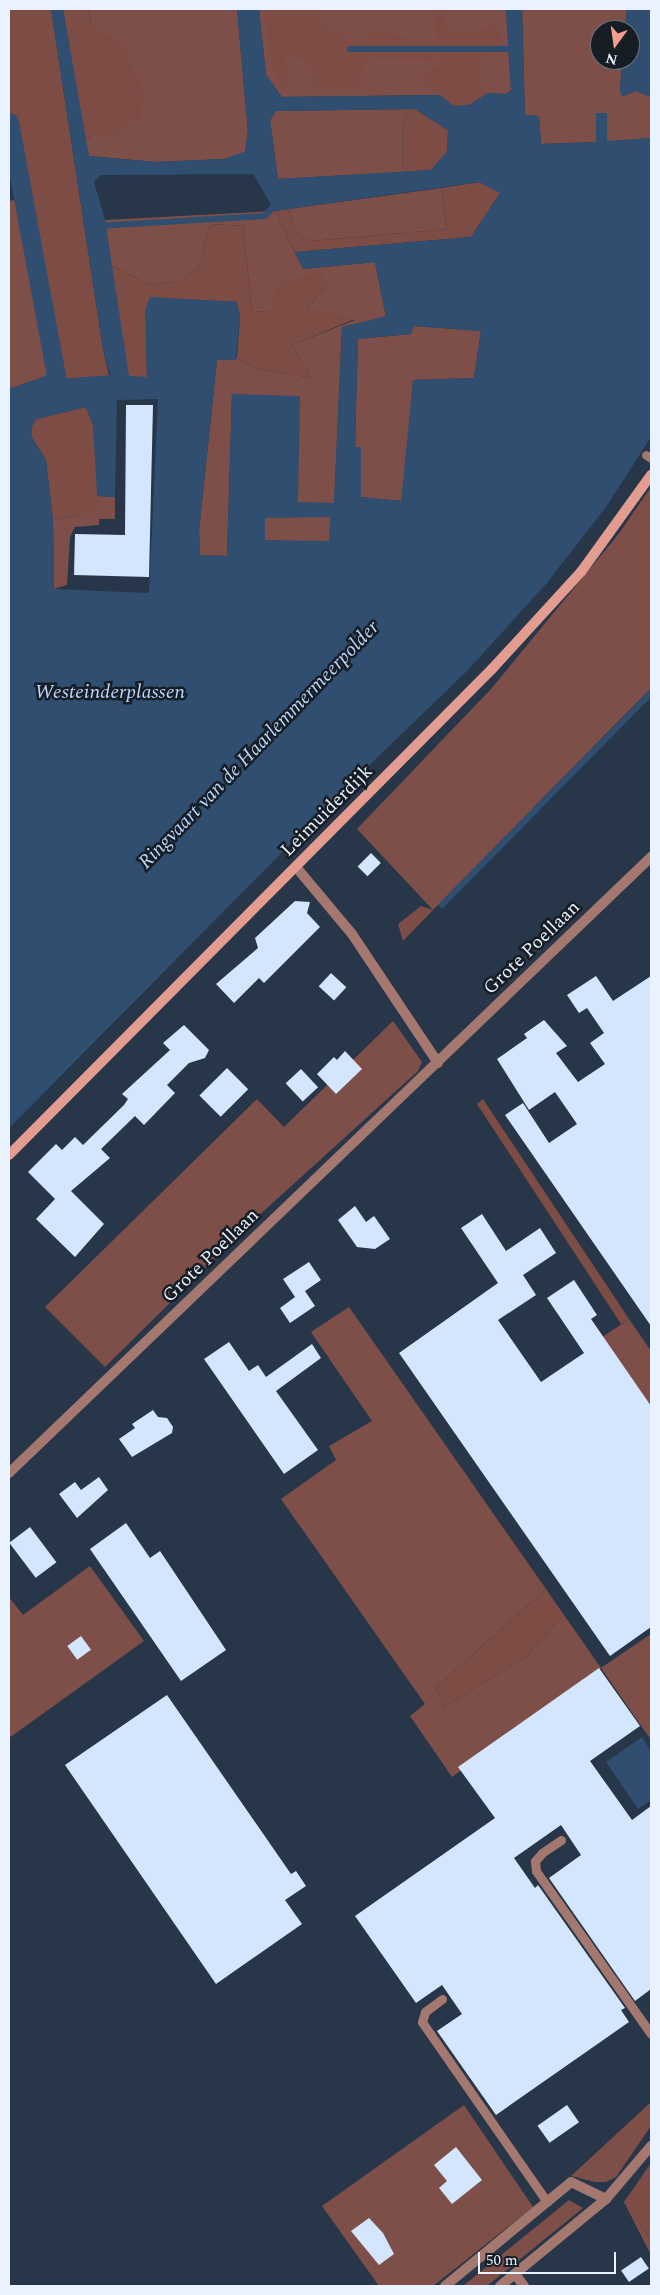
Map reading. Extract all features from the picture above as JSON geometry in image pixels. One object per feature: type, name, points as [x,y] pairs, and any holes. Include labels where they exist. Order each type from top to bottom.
[{"type":"street","name":"Leimuiderdijk","points":[[9,1155],[296,867],[558,598],[603,545],[651,474]]},
{"type":"street","name":"Grote Poellaan","points":[[9,1473],[651,857]]},
{"type":"street","points":[[296,867],[352,934],[438,1063]]},
{"type":"street","points":[[500,2286],[606,2199],[651,2146]]},
{"type":"street","points":[[445,2286],[571,2182],[606,2199]]},
{"type":"street","points":[[515,2274],[524,2286]]},
{"type":"lane","points":[[561,1840],[542,1853],[535,1861],[536,1871],[651,2034]]},
{"type":"lane","points":[[442,1999],[425,2012],[422,2022],[547,2202]]},
{"type":"shaded area","points":[[51,9],[103,349],[109,376],[62,379],[48,323],[9,112],[9,10]]},
{"type":"shaded area","points":[[63,9],[89,9],[91,24],[98,33],[112,36],[124,46],[143,91],[140,116],[108,138],[96,133],[85,141]]},
{"type":"shaded area","points":[[89,9],[237,9],[248,131],[245,152],[224,159],[156,162],[89,156],[85,141],[96,133],[139,117],[143,91],[111,36],[98,34],[91,24]]},
{"type":"shaded area","points":[[259,9],[506,9],[511,90],[506,94],[488,93],[469,105],[454,106],[439,95],[282,97],[266,75]]},
{"type":"shaded area","points":[[264,9],[315,9],[329,34],[340,34],[356,45],[370,31],[435,43],[435,60],[364,58],[359,87],[315,86],[310,62],[284,53],[290,82],[285,89],[272,68]]},
{"type":"shaded area","points":[[433,9],[443,9],[448,34],[470,33],[496,25],[502,39],[480,64],[477,78],[488,93],[469,105],[454,106],[420,80],[433,68],[442,66]]},
{"type":"shaded area","points":[[522,9],[627,9],[626,20],[590,20],[590,70],[621,70],[620,91],[623,96],[636,91],[651,97],[651,138],[607,142],[607,113],[596,114],[596,142],[541,144],[539,116],[525,115]]},
{"type":"shaded area","points":[[415,109],[403,118],[402,172],[278,179],[270,120],[276,111]]},
{"type":"shaded area","points":[[415,109],[448,130],[447,152],[431,170],[402,172],[403,118]]},
{"type":"shaded area","points":[[480,182],[501,192],[471,237],[295,252],[275,211],[288,209],[297,233],[311,241],[447,229],[441,188]]},
{"type":"shaded area","points":[[441,188],[447,229],[311,241],[297,233],[288,209]]},
{"type":"shaded area","points":[[24,198],[58,363],[46,376],[9,389],[9,201]]},
{"type":"shaded area","points":[[275,211],[303,269],[375,262],[386,317],[342,327],[334,504],[298,503],[298,485],[232,394],[227,556],[200,555],[199,531],[217,360],[237,358],[255,368],[311,378],[292,345],[355,320],[307,309],[326,286],[270,312],[252,311],[243,226],[210,224],[198,268],[180,281],[150,285],[111,265],[105,220]]},
{"type":"shaded area","points":[[210,224],[243,226],[252,311],[270,312],[278,284],[322,271],[326,286],[307,309],[355,319],[292,345],[311,378],[255,368],[237,358],[240,317],[237,302],[180,299],[146,340],[147,378],[128,376],[111,265],[150,285],[180,281],[198,268]]},
{"type":"shaded area","points":[[414,326],[481,331],[474,378],[413,380],[404,494],[401,501],[360,497],[361,447],[355,447],[358,339],[410,334]]},
{"type":"shaded area","points":[[86,407],[93,425],[99,500],[91,511],[81,515],[53,520],[46,460],[31,436],[32,426],[36,419]]},
{"type":"shaded area","points":[[651,487],[651,688],[433,910],[357,829],[491,689],[617,536]]},
{"type":"shaded area","points":[[97,496],[115,497],[115,519],[99,519],[99,525],[75,527],[70,537],[67,585],[54,589],[53,520],[81,515]]},
{"type":"shaded area","points":[[265,517],[330,517],[330,541],[265,541]]},
{"type":"shaded area","points":[[421,906],[433,910],[403,941],[398,924]]},
{"type":"shaded area","points":[[393,1021],[422,1062],[418,1071],[255,1219],[105,1367],[45,1307],[257,1099],[284,1127]]},
{"type":"shaded area","points":[[483,1099],[629,1319],[621,1324],[477,1104]]},
{"type":"shaded area","points":[[349,1307],[546,1589],[436,1687],[444,1707],[527,1656],[564,1615],[601,1668],[452,1777],[410,1716],[425,1704],[281,1499],[336,1460],[329,1446],[372,1421],[311,1332]]},
{"type":"shaded area","points":[[629,1319],[651,1351],[651,1409],[601,1338]]},
{"type":"shaded area","points":[[90,1566],[144,1641],[9,1738],[9,1597],[23,1615]]},
{"type":"shaded area","points":[[546,1589],[564,1615],[527,1656],[444,1707],[436,1687]]},
{"type":"shaded area","points":[[651,1634],[651,1740],[601,1668]]},
{"type":"shaded area","points":[[651,2102],[651,2126],[616,2177],[606,2182],[595,2182],[571,2176]]},
{"type":"shaded area","points":[[464,2105],[533,2207],[433,2286],[379,2286],[322,2206]]},
{"type":"shaded area","points":[[651,2163],[651,2240],[624,2202]]},
{"type":"shaded area","points":[[569,2200],[583,2208],[487,2286],[463,2286]]},
{"type":"shaded area","points":[[624,2202],[651,2240],[651,2255]]},
{"type":"water","points":[[51,9],[63,9],[89,156],[156,162],[224,159],[245,152],[248,131],[237,9],[259,9],[266,75],[282,97],[440,95],[454,106],[469,105],[488,93],[506,94],[511,90],[506,9],[522,9],[525,115],[539,116],[541,144],[596,142],[596,113],[607,113],[607,141],[651,138],[651,437],[606,507],[546,584],[467,671],[354,780],[9,1128],[9,389],[46,376],[58,363],[62,379],[110,375],[103,349]],"holes":[[[415,109],[448,130],[447,152],[431,170],[278,179],[270,120],[276,111]],[[253,174],[275,211],[479,182],[500,193],[471,237],[295,252],[303,269],[375,262],[386,316],[342,327],[334,503],[298,502],[300,396],[232,394],[227,556],[200,555],[199,531],[217,360],[236,360],[240,317],[237,302],[150,297],[145,311],[147,377],[129,376],[105,220],[94,182],[101,175]],[[414,326],[481,331],[474,378],[413,380],[401,501],[361,497],[361,447],[355,447],[358,339],[411,334]],[[158,399],[149,593],[54,589],[53,520],[46,460],[31,436],[32,426],[36,419],[86,407],[93,425],[97,496],[115,497],[117,400]],[[330,517],[329,541],[265,540],[265,518]]]},
{"type":"water","points":[[627,9],[651,9],[651,97],[636,91],[623,96],[620,93],[621,70],[640,70],[640,20],[626,20]]},
{"type":"water","points":[[642,1737],[651,1751],[651,1800],[638,1809],[606,1762]]},
{"type":"building","points":[[126,405],[153,405],[149,577],[74,575],[75,534],[125,535]]},
{"type":"building","points":[[371,853],[381,863],[367,876],[358,866]]},
{"type":"building","points":[[295,901],[310,902],[307,913],[320,927],[264,983],[259,978],[234,1003],[216,984],[258,948],[255,938]]},
{"type":"building","points":[[331,973],[346,987],[334,1000],[319,986]]},
{"type":"building","points":[[596,976],[613,1001],[651,976],[651,1326],[505,1115],[523,1103],[549,1143],[577,1124],[555,1092],[529,1110],[497,1059],[527,1038],[524,1034],[544,1020],[567,1046],[556,1053],[578,1082],[605,1064],[590,1043],[604,1033],[587,1008],[579,1013],[567,995]]},
{"type":"building","points":[[184,1025],[209,1050],[205,1058],[189,1063],[167,1085],[175,1093],[144,1125],[135,1116],[101,1149],[110,1158],[71,1191],[104,1224],[75,1257],[36,1219],[55,1199],[28,1172],[56,1144],[62,1150],[75,1137],[83,1145],[124,1105],[128,1099],[122,1094],[170,1050],[163,1043]]},
{"type":"building","points":[[345,1051],[362,1069],[336,1094],[317,1074],[334,1057],[337,1060]]},
{"type":"building","points":[[227,1068],[248,1089],[221,1117],[199,1096]]},
{"type":"building","points":[[301,1069],[318,1087],[303,1102],[286,1083]]},
{"type":"building","points":[[355,1206],[366,1222],[374,1216],[390,1239],[375,1249],[357,1247],[338,1220]]},
{"type":"building","points":[[482,1214],[506,1251],[540,1228],[556,1253],[523,1275],[536,1295],[498,1320],[541,1382],[584,1353],[547,1298],[574,1280],[597,1315],[591,1319],[651,1406],[651,1627],[610,1656],[399,1353],[498,1283],[461,1228]]},
{"type":"building","points":[[309,1262],[321,1280],[305,1291],[315,1306],[290,1323],[280,1308],[295,1297],[283,1279]]},
{"type":"building","points":[[229,1342],[249,1371],[258,1365],[266,1377],[312,1344],[321,1358],[276,1391],[318,1450],[284,1474],[204,1359]]},
{"type":"building","points":[[153,1410],[158,1417],[167,1418],[173,1427],[172,1433],[132,1457],[119,1439],[135,1428],[132,1424]]},
{"type":"building","points":[[99,1477],[108,1490],[77,1518],[59,1494],[75,1482],[81,1490]]},
{"type":"building","points":[[126,1523],[150,1558],[160,1551],[226,1650],[181,1681],[90,1549]]},
{"type":"building","points":[[30,1527],[56,1562],[36,1578],[9,1543]]},
{"type":"building","points":[[81,1636],[91,1650],[77,1660],[67,1646]]},
{"type":"building","points":[[599,1668],[640,1726],[590,1761],[632,1820],[651,1806],[651,1989],[635,2001],[549,1878],[581,1855],[561,1825],[514,1858],[535,1888],[538,1885],[625,2008],[621,2010],[629,2022],[496,2115],[437,2031],[462,2014],[442,1985],[416,2003],[355,1916],[495,1818],[458,1767]]},
{"type":"building","points":[[167,1695],[291,1874],[296,1871],[306,1886],[285,1900],[302,1924],[216,1984],[65,1765]]},
{"type":"building","points":[[567,2105],[579,2122],[550,2143],[538,2126]]},
{"type":"building","points":[[456,2147],[482,2180],[452,2204],[439,2188],[447,2181],[434,2165]]},
{"type":"building","points":[[369,2218],[383,2233],[394,2254],[379,2265],[351,2231]]},
{"type":"building","points":[[641,2257],[649,2269],[629,2282],[621,2270]]},
{"type":"waterway","points":[[350,49],[516,49]]},
{"type":"waterway","points":[[9,122],[59,391]]},
{"type":"waterway","points":[[98,226],[265,216],[278,202]]},
{"type":"waterway","points":[[442,905],[651,693]]},
{"type":"water label","name":"Westeinderplassen","points":[[110,692]]},
{"type":"water label","name":"Ringvaart van de Haarlemmermeerpolder","points":[[259,745]]}]
